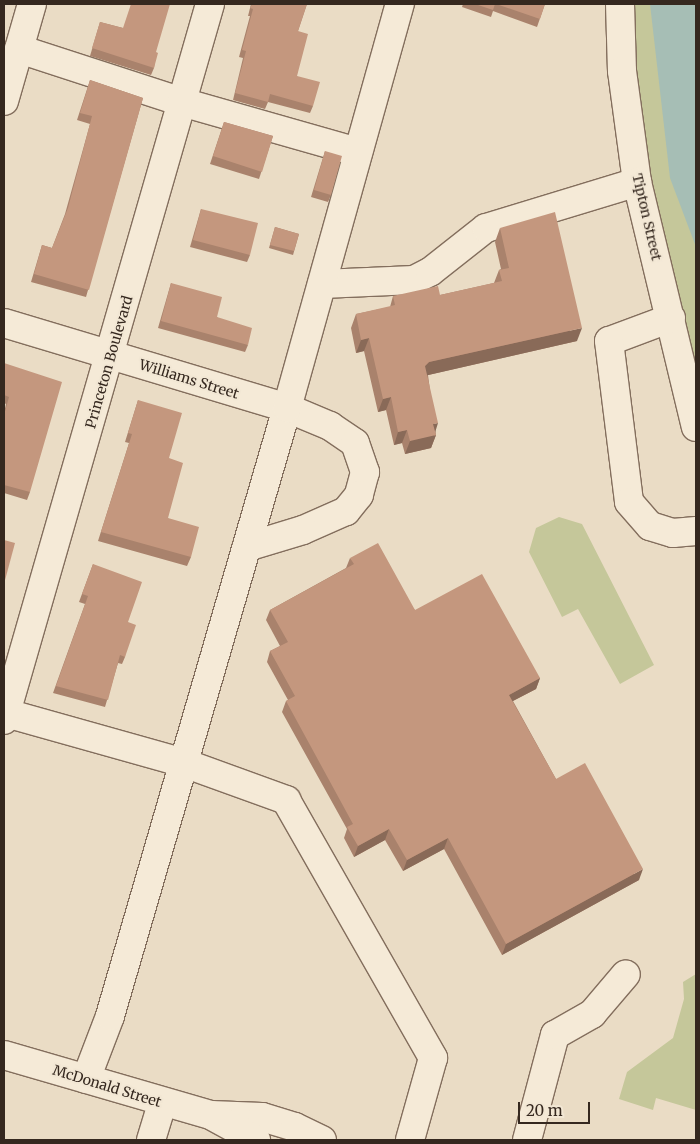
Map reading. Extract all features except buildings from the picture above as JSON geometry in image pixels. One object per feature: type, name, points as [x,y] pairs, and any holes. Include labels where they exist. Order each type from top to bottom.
[{"type":"street","points":[[4,101],[32,4]]},
{"type":"street","name":"Princeton Boulevard","points":[[5,717],[111,356],[210,4]]},
{"type":"street","points":[[86,1079],[95,1049],[110,1016],[184,763],[287,408],[400,4]]},
{"type":"street","name":"Tipton Street","points":[[620,4],[622,72],[637,182],[696,427]]},
{"type":"street","points":[[19,49],[182,102],[358,152]]},
{"type":"street","points":[[322,284],[414,280],[430,272],[486,228],[637,182]]},
{"type":"street","points":[[671,318],[609,342],[629,502],[650,526],[672,533],[696,531]]},
{"type":"street","name":"Williams Street","points":[[4,323],[287,408],[330,426],[355,443],[365,472],[359,495],[346,511],[303,530],[247,546]]},
{"type":"street","points":[[5,717],[184,763],[286,800],[433,1058],[410,1140]]},
{"type":"street","points":[[527,1140],[556,1035],[592,1014],[626,974]]},
{"type":"street","name":"McDonald Street","points":[[4,1055],[162,1103],[211,1115],[262,1117],[295,1127],[322,1140]]},
{"type":"street","points":[[150,1140],[162,1103]]},
{"type":"street","name":"McDonald Street","points":[[211,1115],[256,1140]]},
{"type":"green space","points":[[634,4],[696,4],[696,379],[652,192],[634,68]]},
{"type":"green space","points":[[559,517],[582,524],[654,665],[620,684],[578,609],[562,617],[529,552],[536,528]]},
{"type":"green space","points":[[696,974],[696,1110],[656,1098],[653,1110],[619,1099],[627,1072],[673,1038],[684,999],[683,982]]},
{"type":"shaded area","points":[[650,4],[696,4],[696,247],[670,178]]}]
